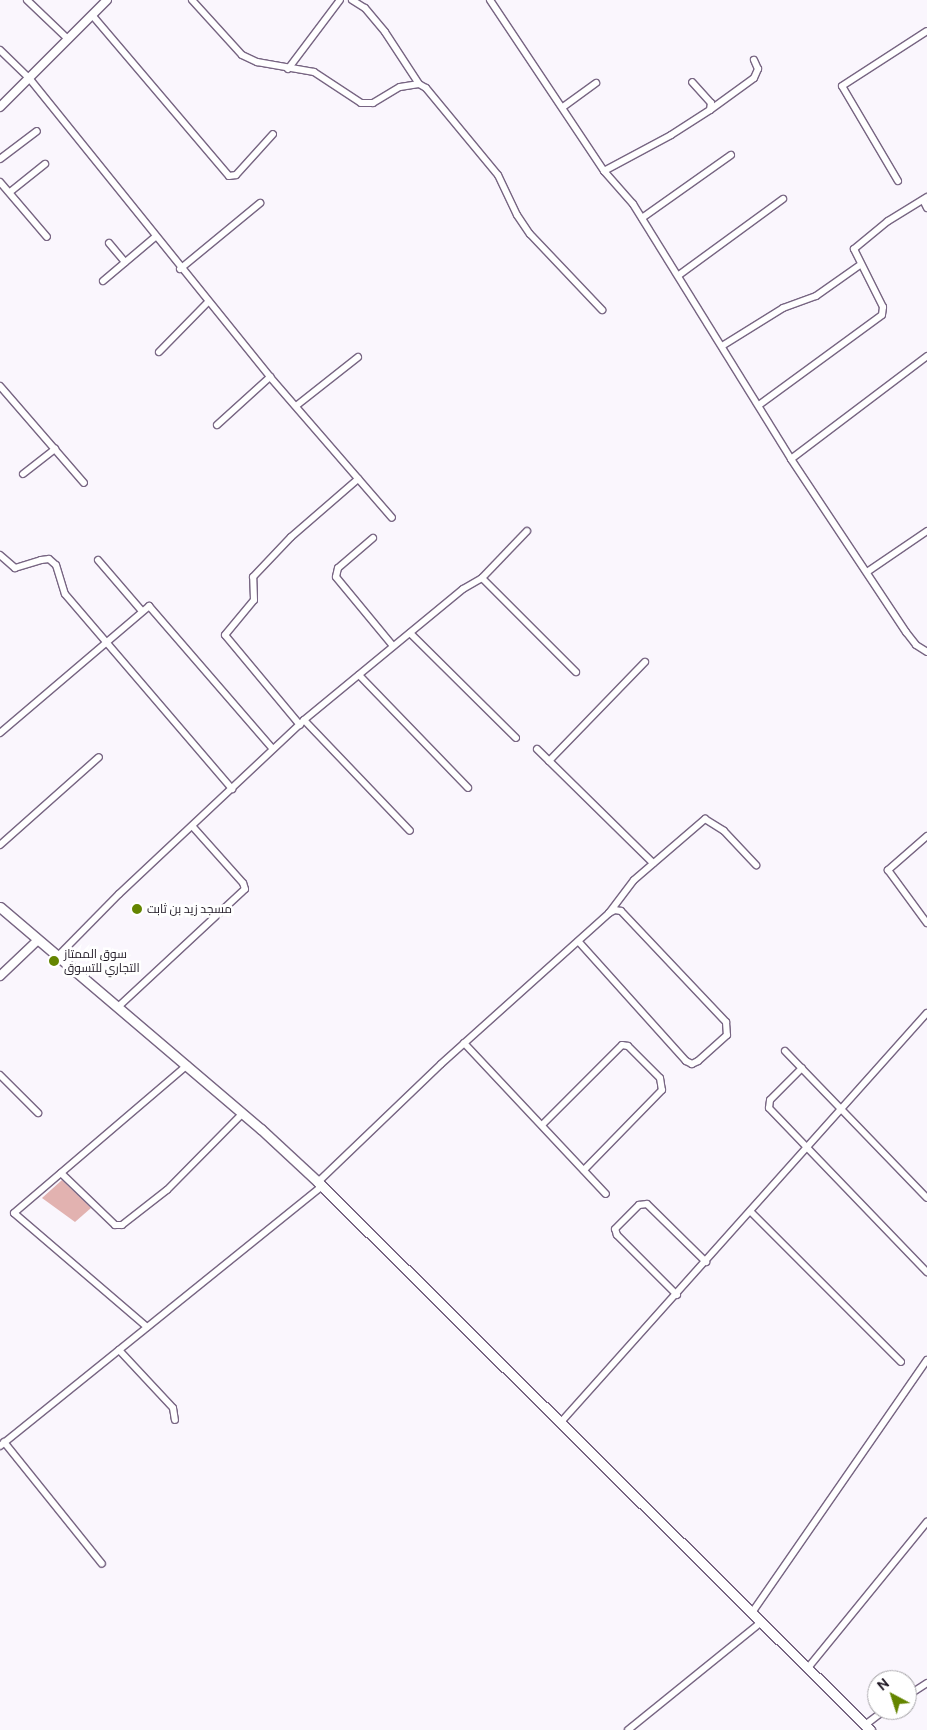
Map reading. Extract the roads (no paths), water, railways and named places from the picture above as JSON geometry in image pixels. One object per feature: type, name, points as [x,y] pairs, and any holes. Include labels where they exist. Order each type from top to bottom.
[{"type":"main road","points":[[0,907],[188,1065],[320,1184],[867,1728]]},
{"type":"street","points":[[27,0],[68,39]]},
{"type":"street","points":[[0,107],[107,0]]},
{"type":"street","points":[[192,0],[242,55],[256,62],[314,72],[361,103],[373,103],[400,87],[419,84]]},
{"type":"street","points":[[288,69],[340,0]]},
{"type":"street","points":[[352,0],[365,8],[385,32],[419,84],[438,100],[498,175],[517,215],[530,234],[602,310]]},
{"type":"street","points":[[494,2],[514,40],[563,107],[604,170],[642,218],[791,459],[911,639],[927,652]]},
{"type":"street","points":[[92,15],[230,176],[236,175],[273,134]]},
{"type":"street","points":[[898,180],[842,86],[927,31]]},
{"type":"street","points":[[0,50],[29,78],[180,269],[270,378],[392,518]]},
{"type":"street","points":[[604,170],[671,135],[710,110],[757,75],[754,60]]},
{"type":"street","points":[[692,82],[711,104],[710,110]]},
{"type":"street","points":[[563,107],[596,83]]},
{"type":"street","points":[[0,159],[37,131]]},
{"type":"street","points":[[642,218],[731,155]]},
{"type":"street","points":[[10,192],[45,164]]},
{"type":"street","points":[[0,182],[47,237]]},
{"type":"street","points":[[759,405],[882,315],[883,308],[860,265],[854,249],[888,221],[925,198],[927,208]]},
{"type":"street","points":[[679,275],[783,199]]},
{"type":"street","points":[[180,269],[260,203]]},
{"type":"street","points":[[103,281],[155,237]]},
{"type":"street","points":[[109,243],[125,262]]},
{"type":"street","points":[[722,346],[783,308],[816,296],[860,265]]},
{"type":"street","points":[[159,352],[208,302]]},
{"type":"street","points":[[791,459],[927,356]]},
{"type":"street","points":[[296,406],[358,357]]},
{"type":"street","points":[[217,425],[270,378]]},
{"type":"street","points":[[0,386],[84,483]]},
{"type":"street","points":[[23,474],[55,450]]},
{"type":"street","points":[[358,480],[291,538],[253,577],[254,600],[225,635],[302,723],[410,831]]},
{"type":"street","points":[[57,956],[118,894],[232,789],[273,748],[463,589],[482,578],[526,531]]},
{"type":"street","points":[[867,572],[927,531]]},
{"type":"street","points":[[373,538],[338,568],[336,577],[393,646]]},
{"type":"street","points":[[0,555],[15,568],[49,559],[56,565],[65,594],[232,789]]},
{"type":"street","points":[[98,560],[141,610]]},
{"type":"street","points":[[482,578],[576,672]]},
{"type":"street","points":[[0,733],[141,610],[149,606],[273,748]]},
{"type":"street","points":[[410,633],[516,738]]},
{"type":"street","points":[[549,761],[645,662]]},
{"type":"street","points":[[359,675],[468,788]]},
{"type":"street","points":[[536,749],[653,863]]},
{"type":"street","points":[[0,845],[99,757]]},
{"type":"street","points":[[102,1564],[2,1444],[320,1184],[464,1043],[609,913],[621,894],[653,863],[705,819],[724,830],[756,865]]},
{"type":"street","points":[[118,1007],[245,889],[192,826]]},
{"type":"street","points":[[927,836],[888,870],[927,923]]},
{"type":"street","points":[[578,941],[686,1061],[692,1064],[698,1061],[727,1035],[726,1022],[621,911],[609,913]]},
{"type":"street","points":[[0,976],[38,940]]},
{"type":"street","points":[[561,1422],[677,1295],[927,1013]]},
{"type":"street","points":[[464,1043],[606,1194]]},
{"type":"street","points":[[542,1125],[622,1045],[628,1046],[660,1078],[662,1090],[584,1170]]},
{"type":"street","points":[[785,1051],[927,1198]]},
{"type":"street","points":[[147,1327],[14,1213],[188,1065]]},
{"type":"street","points":[[802,1068],[768,1104],[807,1148],[927,1272]]},
{"type":"street","points":[[0,1076],[38,1113]]},
{"type":"street","points":[[61,1173],[115,1224],[122,1225],[166,1190],[243,1113]]},
{"type":"street","points":[[677,1295],[617,1235],[615,1229],[639,1205],[647,1204],[706,1262]]},
{"type":"street","points":[[751,1212],[901,1362]]},
{"type":"street","points":[[118,1350],[174,1408],[175,1420]]},
{"type":"street","points":[[752,1614],[927,1360]]},
{"type":"street","points":[[807,1669],[927,1522]]},
{"type":"street","points":[[628,1730],[760,1623]]},
{"type":"place","name":"مسجد زيد بن ثابت","points":[[137,909]]},
{"type":"place","name":"سوق الممتاز التجاري للتسوق","points":[[54,961]]}]
